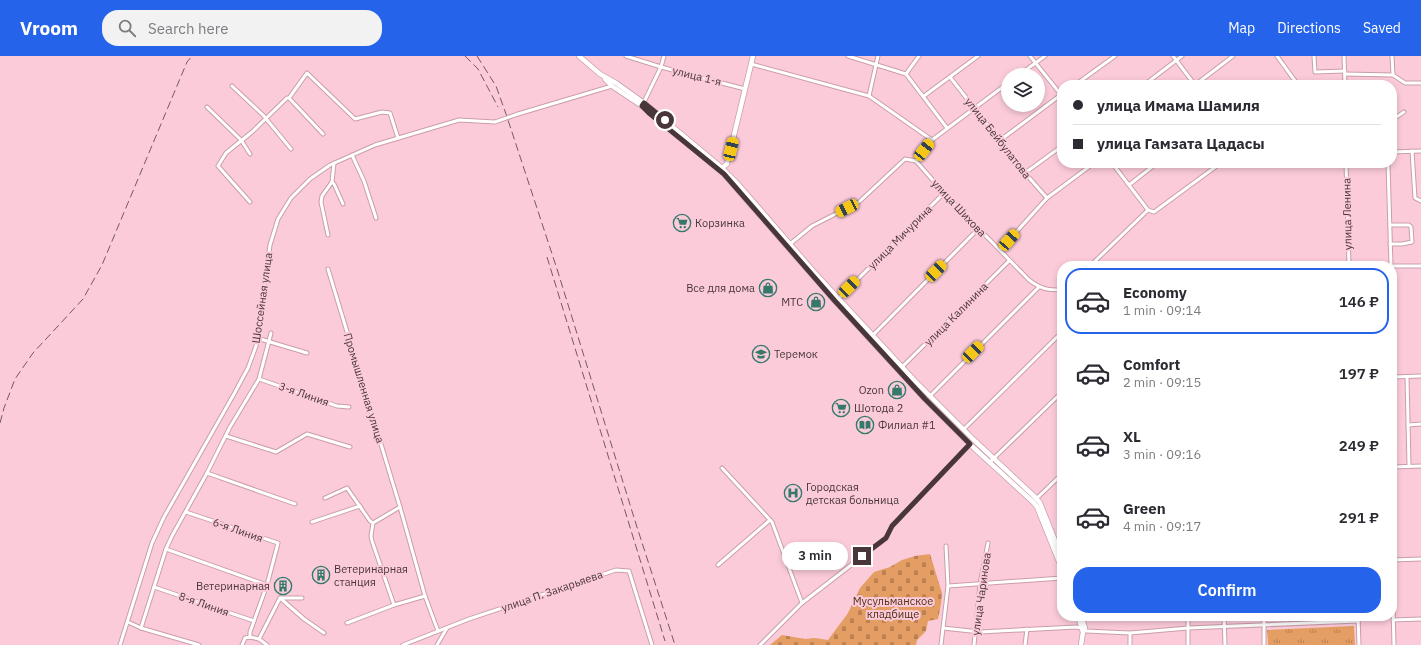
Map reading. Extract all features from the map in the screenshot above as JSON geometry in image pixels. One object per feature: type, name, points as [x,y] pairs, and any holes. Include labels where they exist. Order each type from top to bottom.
[{"type":"main road","points":[[579,56],[613,84],[643,104],[722,168],[737,183],[839,298],[925,399],[1034,500],[1057,557]]},
{"type":"main road","points":[[722,168],[727,164],[753,56]]},
{"type":"main road","points":[[643,104],[724,174],[811,274],[871,337],[964,429],[972,442],[990,462],[1034,500],[1040,503],[1057,546]]},
{"type":"main road","points":[[1080,621],[1084,629],[1081,645]]},
{"type":"main road","points":[[1082,621],[1084,629],[1084,645]]},
{"type":"street","name":"улица 1-я","points":[[626,56],[661,67],[745,89]]},
{"type":"street","points":[[643,104],[661,67],[664,56]]},
{"type":"street","points":[[848,56],[906,74],[947,128]]},
{"type":"street","points":[[869,96],[878,56]]},
{"type":"street","points":[[906,74],[919,56]]},
{"type":"street","points":[[924,96],[978,56]]},
{"type":"street","points":[[1030,56],[1057,89]]},
{"type":"street","points":[[1029,68],[1045,56]]},
{"type":"street","points":[[1082,80],[1116,56]]},
{"type":"street","points":[[1173,56],[1191,80]]},
{"type":"street","points":[[1150,80],[1182,56]]},
{"type":"street","points":[[1202,80],[1233,56]]},
{"type":"street","points":[[1277,56],[1294,80]]},
{"type":"street","points":[[1314,56],[1315,72],[1393,75],[1405,83],[1421,83]]},
{"type":"street","points":[[1344,56],[1345,80]]},
{"type":"street","points":[[1392,56],[1393,75]]},
{"type":"street","points":[[751,64],[869,96],[932,140]]},
{"type":"street","points":[[250,202],[218,166],[226,153],[252,132],[283,101],[289,98],[307,73],[355,119],[382,112],[390,113],[398,138]]},
{"type":"street","name":"улица Бейбулатова","points":[[950,77],[1024,173],[1047,198]]},
{"type":"street","name":"Шоссейная улица","points":[[120,645],[152,544],[164,517],[248,368],[256,346],[270,245],[278,219],[291,198],[310,179],[334,163],[375,145],[459,120],[494,122],[613,84]]},
{"type":"street","points":[[232,86],[291,148]]},
{"type":"street","points":[[790,244],[812,226],[859,202],[905,159],[916,161],[932,140],[1001,88]]},
{"type":"street","points":[[289,98],[322,134]]},
{"type":"street","points":[[999,141],[1057,99]]},
{"type":"street","points":[[207,107],[241,140],[250,154]]},
{"type":"street","points":[[1397,117],[1404,112]]},
{"type":"street","points":[[1024,173],[1057,150]]},
{"type":"street","points":[[1412,151],[1415,198],[1421,200]]},
{"type":"street","points":[[1397,152],[1421,151]]},
{"type":"street","points":[[352,155],[364,181],[376,218]]},
{"type":"street","name":"улица Шихова","points":[[916,161],[978,229],[1029,280],[1039,287],[1047,290],[1057,290]]},
{"type":"street","points":[[328,234],[322,196],[332,182],[334,163]]},
{"type":"street","points":[[1000,250],[1047,198],[1087,168]]},
{"type":"street","points":[[1116,168],[1148,210],[1154,212],[1214,168]]},
{"type":"street","points":[[1128,185],[1150,168]]},
{"type":"street","name":"улица Ленина","points":[[1346,168],[1348,261]]},
{"type":"street","points":[[1388,168],[1391,261]]},
{"type":"street","points":[[332,182],[343,204]]},
{"type":"street","name":"улица Мичурина","points":[[839,298],[944,193]]},
{"type":"street","points":[[1095,261],[1148,210]]},
{"type":"street","points":[[1390,225],[1409,224],[1411,227],[1412,242],[1390,244]]},
{"type":"street","points":[[871,337],[978,229]]},
{"type":"street","name":"улица Калинина","points":[[902,366],[1009,261]]},
{"type":"street","points":[[1397,266],[1421,266]]},
{"type":"street","name":"Промышленная улица","points":[[328,269],[400,507],[425,596],[438,631]]},
{"type":"street","points":[[930,396],[1039,287]]},
{"type":"street","points":[[141,628],[166,549],[226,436],[259,379],[271,333]]},
{"type":"street","points":[[964,429],[1057,337]]},
{"type":"street","points":[[257,338],[307,353]]},
{"type":"street","points":[[1397,377],[1421,376]]},
{"type":"street","points":[[1407,377],[1409,466]]},
{"type":"street","name":"3-я Линия","points":[[259,379],[337,406],[349,407]]},
{"type":"street","points":[[990,462],[1057,397]]},
{"type":"street","points":[[1408,425],[1421,424]]},
{"type":"street","points":[[226,436],[276,452],[307,434],[350,447]]},
{"type":"street","points":[[760,645],[802,604],[886,538],[892,526],[972,442]]},
{"type":"street","points":[[1397,467],[1421,466]]},
{"type":"street","points":[[722,468],[770,520],[802,604]]},
{"type":"street","points":[[207,473],[295,504]]},
{"type":"street","points":[[1034,500],[1057,479]]},
{"type":"street","points":[[325,498],[347,488],[370,521],[373,523]]},
{"type":"street","points":[[312,522],[360,506]]},
{"type":"street","points":[[373,523],[400,507]]},
{"type":"street","name":"6-я Линия","points":[[186,512],[278,543],[267,584]]},
{"type":"street","points":[[718,565],[770,520]]},
{"type":"street","points":[[373,523],[371,536],[394,605]]},
{"type":"street","name":"улица Чаринова","points":[[974,645],[980,584],[988,543]]},
{"type":"street","points":[[941,645],[948,586],[946,546]]},
{"type":"street","points":[[166,549],[267,584],[250,632],[250,637]]},
{"type":"street","points":[[1397,560],[1421,559]]},
{"type":"street","name":"улица П. Закарьяева","points":[[403,645],[469,619],[616,570],[629,571],[652,645]]},
{"type":"street","points":[[948,586],[1057,578]]},
{"type":"street","name":"8-я Линия","points":[[154,587],[254,621]]},
{"type":"street","points":[[347,623],[394,605],[425,596]]},
{"type":"street","points":[[280,598],[302,598]]},
{"type":"street","points":[[280,598],[304,619],[324,632]]},
{"type":"street","points":[[259,639],[280,598]]},
{"type":"street","points":[[1397,620],[1421,619]]},
{"type":"street","points":[[1188,621],[1188,645]]},
{"type":"street","points":[[1224,621],[1225,645]]},
{"type":"street","points":[[1264,621],[1264,645]]},
{"type":"street","points":[[943,628],[976,632],[1076,627],[1130,633],[1188,628],[1358,621],[1359,645]]},
{"type":"street","points":[[1393,621],[1394,645]]},
{"type":"street","points":[[128,622],[141,628],[199,645]]},
{"type":"street","points":[[437,645],[447,628]]},
{"type":"street","points":[[1025,645],[1027,629]]},
{"type":"street","points":[[1130,633],[1130,645]]},
{"type":"street","points":[[242,645],[245,638],[250,637],[259,639],[267,645]]},
{"type":"green space","name":"Мусульманское кладбище","points":[[930,554],[942,593],[941,604],[938,619],[928,621],[926,631],[917,640],[916,645],[770,645],[782,635],[805,639],[814,638],[828,640],[848,613],[860,588],[874,572],[890,567],[902,560]]},
{"type":"green space","points":[[1354,626],[1355,645],[1268,645],[1267,630]]},
{"type":"railway","points":[[0,423],[15,379],[33,353],[83,299],[102,265],[187,62],[192,56]]},
{"type":"railway","points":[[465,56],[478,69],[498,107]]},
{"type":"railway","points":[[477,56],[496,86],[506,114],[557,269],[675,645]]},
{"type":"railway","points":[[547,257],[665,641]]},
{"type":"place","name":"Корзинка","points":[[682,223]]},
{"type":"place","name":"Все для дома","points":[[768,288]]},
{"type":"place","name":"МТС","points":[[816,302]]},
{"type":"place","name":"Теремок","points":[[761,354]]},
{"type":"place","name":"Ozon","points":[[897,390]]},
{"type":"place","name":"Шотода 2","points":[[841,408]]},
{"type":"place","name":"Филиал #1","points":[[865,425]]},
{"type":"place","name":"Городская детская больница","points":[[793,493]]},
{"type":"place","name":"Ветеринарная станция","points":[[321,575]]},
{"type":"place","name":"Ветеринарная","points":[[283,586]]},
{"type":"route","points":[[665,120],[644,103],[642,106],[649,113],[724,174],[734,184],[765,222],[835,301],[925,399],[970,444],[892,526],[886,538],[862,556]]}]
